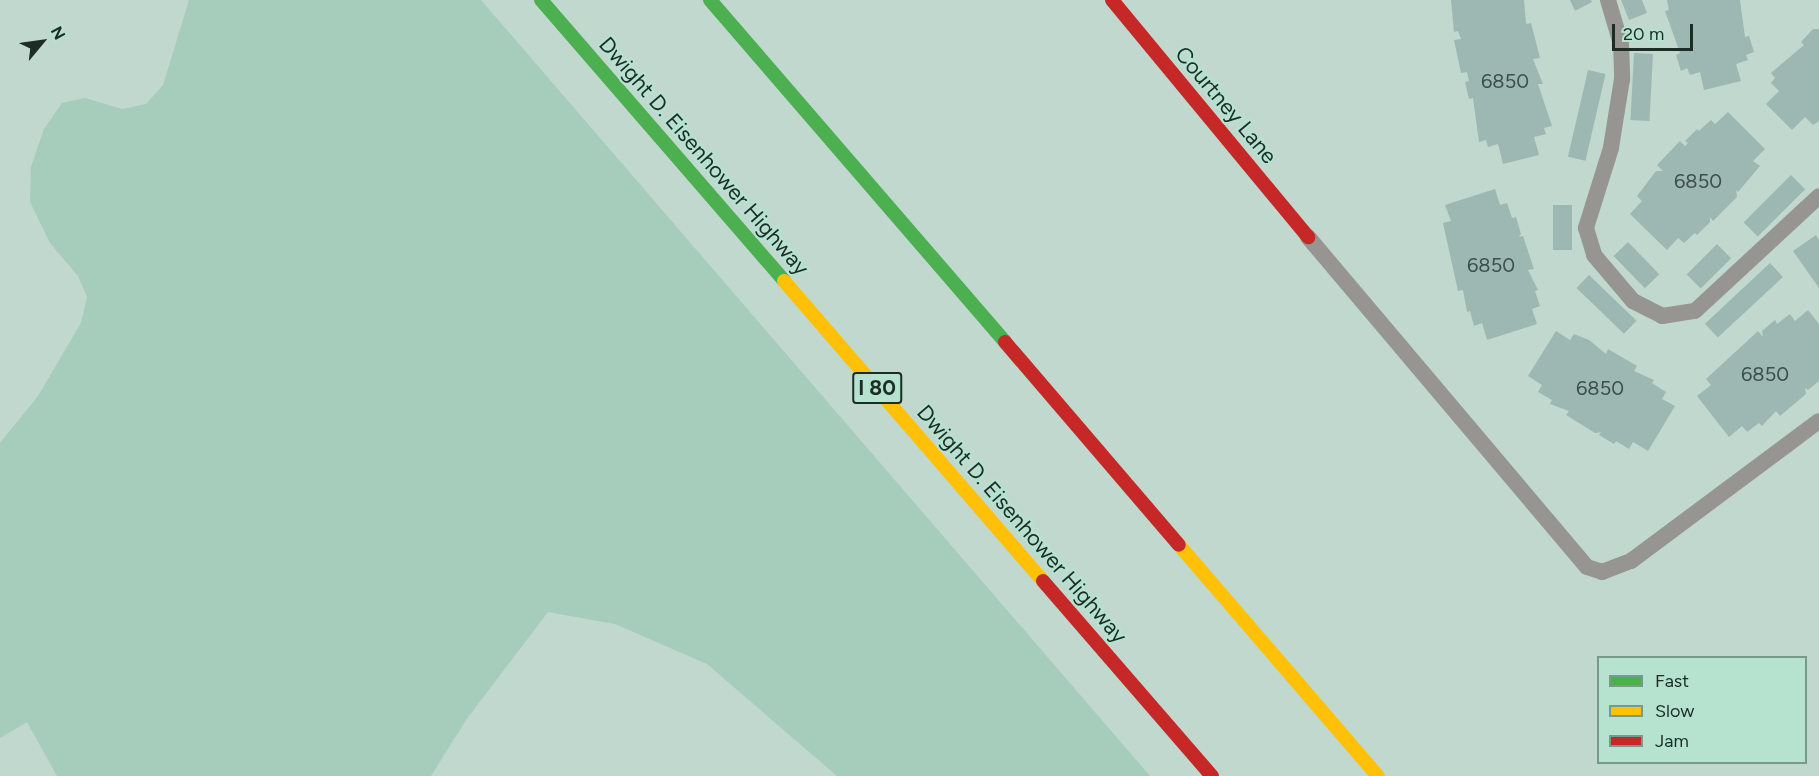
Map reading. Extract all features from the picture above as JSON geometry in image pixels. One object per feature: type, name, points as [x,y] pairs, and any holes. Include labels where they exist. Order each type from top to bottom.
[{"type":"main road","name":"Dwight D. Eisenhower Highway","points":[[541,0],[1212,776]]},
{"type":"main road","points":[[710,0],[1378,776]]},
{"type":"main road","name":"Courtney Lane","points":[[1112,0],[1308,237]]},
{"type":"lane","points":[[1608,0],[1621,44],[1622,79],[1611,147],[1586,228],[1594,255],[1633,301],[1662,316],[1695,311],[1819,196]]},
{"type":"lane","points":[[1308,237],[1587,567],[1602,572],[1631,561],[1819,422]]},
{"type":"green space","points":[[189,0],[481,0],[1150,776],[837,776],[707,664],[615,624],[548,612],[466,720],[431,776],[57,776],[27,722],[0,738],[0,443],[38,396],[81,323],[87,297],[78,276],[50,243],[30,202],[31,167],[44,129],[62,103],[85,98],[122,109],[146,104],[163,85]]},
{"type":"building","points":[[1451,0],[1524,0],[1526,24],[1531,23],[1540,58],[1533,59],[1543,84],[1538,84],[1552,126],[1544,128],[1546,134],[1534,137],[1539,155],[1503,164],[1498,144],[1488,147],[1486,140],[1479,142],[1473,98],[1469,99],[1465,82],[1469,81],[1467,72],[1461,73],[1454,40],[1461,39],[1458,31],[1454,32]]},
{"type":"building","points":[[1570,0],[1591,0],[1592,2],[1575,11]]},
{"type":"building","points":[[1621,0],[1642,0],[1647,13],[1629,20]]},
{"type":"building","points":[[1667,0],[1740,0],[1745,37],[1749,36],[1754,52],[1746,55],[1748,60],[1736,64],[1741,81],[1704,90],[1700,72],[1690,75],[1687,68],[1681,71],[1676,55],[1680,53],[1665,11],[1669,10]]},
{"type":"building","points":[[1813,29],[1819,29],[1819,121],[1813,125],[1805,117],[1792,130],[1766,104],[1779,91],[1771,83],[1775,78],[1771,73],[1804,45],[1801,42]]},
{"type":"building","points":[[1634,53],[1653,54],[1649,121],[1630,120]]},
{"type":"building","points":[[1588,70],[1606,74],[1586,161],[1568,157]]},
{"type":"building","points":[[1728,112],[1765,149],[1753,161],[1760,166],[1738,192],[1736,190],[1737,197],[1713,221],[1710,217],[1710,222],[1697,235],[1695,233],[1684,243],[1678,238],[1667,250],[1630,214],[1642,201],[1637,196],[1656,171],[1663,171],[1657,165],[1680,141],[1685,146],[1688,143],[1685,141],[1697,129],[1699,131],[1711,120],[1715,124]]},
{"type":"building","points":[[1791,175],[1805,189],[1758,237],[1744,222]]},
{"type":"building","points":[[1495,189],[1500,205],[1507,203],[1512,218],[1516,217],[1521,234],[1519,237],[1523,236],[1534,269],[1528,270],[1538,290],[1535,291],[1540,306],[1532,309],[1537,324],[1487,340],[1482,323],[1474,326],[1470,311],[1467,312],[1463,290],[1458,291],[1443,223],[1451,221],[1445,205]]},
{"type":"building","points":[[1553,205],[1572,205],[1572,250],[1553,250]]},
{"type":"building","points":[[1816,235],[1819,240],[1819,288],[1793,251]]},
{"type":"building","points":[[1628,242],[1659,274],[1645,288],[1614,256]]},
{"type":"building","points":[[1717,244],[1731,258],[1701,289],[1687,274]]},
{"type":"building","points":[[1770,263],[1783,277],[1718,338],[1705,324]]},
{"type":"building","points":[[1589,275],[1636,321],[1624,334],[1576,288]]},
{"type":"building","points":[[1808,310],[1819,324],[1819,381],[1808,390],[1805,388],[1806,394],[1780,416],[1776,411],[1762,426],[1759,423],[1747,432],[1742,426],[1729,437],[1697,396],[1711,385],[1706,379],[1758,331],[1763,337],[1762,331],[1775,320],[1777,324],[1790,314],[1795,321]]},
{"type":"building","points":[[1556,331],[1570,340],[1574,334],[1589,340],[1606,354],[1608,349],[1637,366],[1634,371],[1654,380],[1652,383],[1666,392],[1662,399],[1675,406],[1648,451],[1633,442],[1629,449],[1616,441],[1614,444],[1599,435],[1601,432],[1595,433],[1566,415],[1569,411],[1550,404],[1552,400],[1538,392],[1542,385],[1528,376]]},
{"type":"traffic: fast","points":[[541,0],[784,281]]},
{"type":"traffic: fast","points":[[710,0],[1005,342]]},
{"type":"traffic: slow","points":[[784,281],[1043,581]]},
{"type":"traffic: slow","points":[[1179,545],[1378,776]]},
{"type":"traffic: jam","points":[[1112,0],[1308,237]]},
{"type":"traffic: jam","points":[[1005,342],[1179,545]]},
{"type":"traffic: jam","points":[[1043,581],[1212,776]]}]
